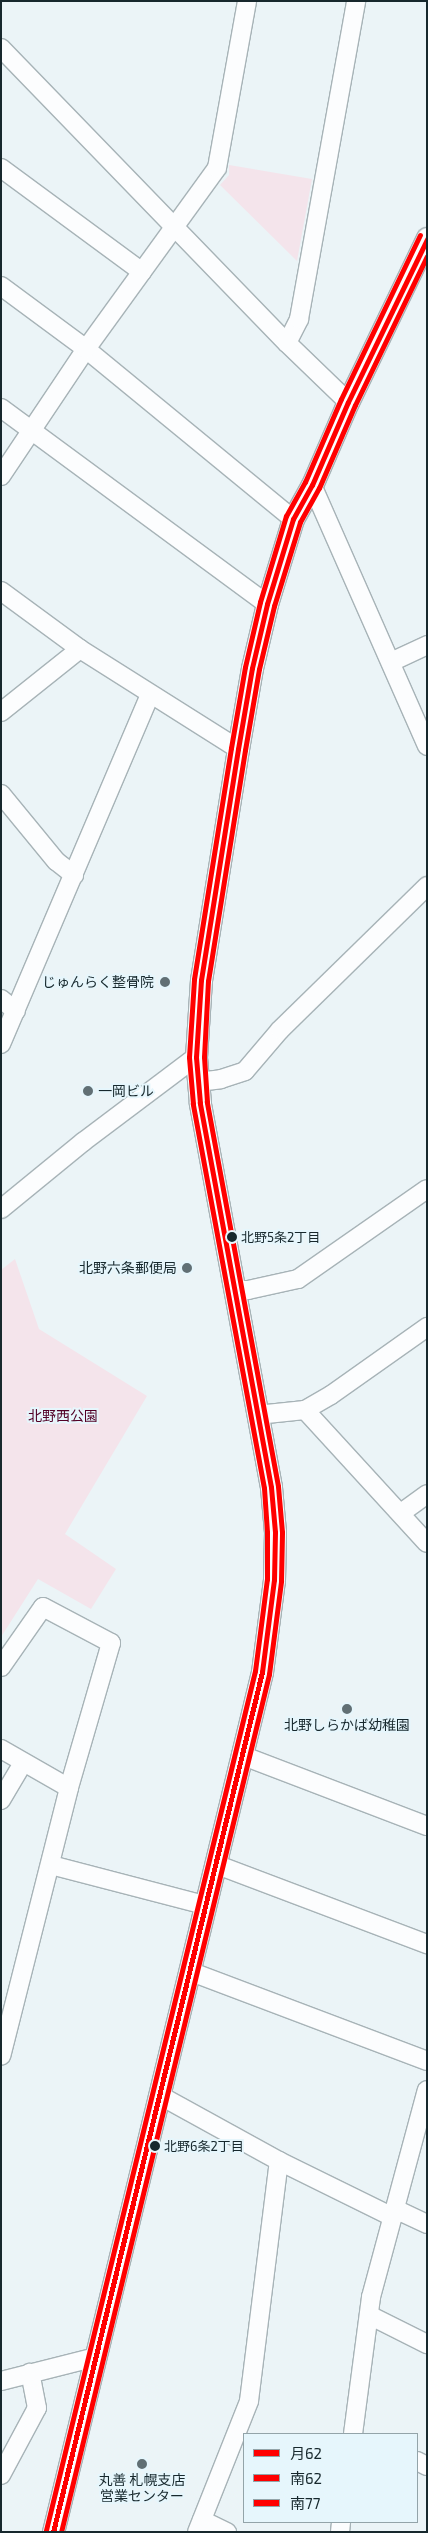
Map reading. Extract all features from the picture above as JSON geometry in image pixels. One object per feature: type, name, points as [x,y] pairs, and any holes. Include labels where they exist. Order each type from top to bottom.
[{"type":"street","points":[[1,476],[86,349],[217,168],[247,1]]},
{"type":"street","points":[[287,343],[299,319],[356,1]]},
{"type":"street","points":[[1,48],[287,343],[348,402]]},
{"type":"street","points":[[1,168],[142,272]]},
{"type":"street","points":[[53,2532],[262,1672],[274,1580],[274,1532],[271,1487],[198,1082],[196,1057],[201,980],[238,749],[252,668],[267,604],[293,519],[312,485],[348,402],[424,250]]},
{"type":"street","points":[[1,286],[86,349],[293,519]]},
{"type":"street","points":[[1,408],[267,604]]},
{"type":"street","points":[[312,485],[427,746]]},
{"type":"street","points":[[1,591],[80,650],[238,749]]},
{"type":"street","points":[[391,662],[427,645]]},
{"type":"street","points":[[1,712],[80,650]]},
{"type":"street","points":[[1,1044],[150,695]]},
{"type":"street","points":[[1,794],[56,861],[74,875]]},
{"type":"street","points":[[198,1082],[221,1079],[245,1071],[280,1030],[427,886]]},
{"type":"street","points":[[1,999],[16,1011]]},
{"type":"street","points":[[1,1209],[83,1142],[196,1057]]},
{"type":"street","points":[[235,1290],[248,1290],[298,1279],[427,1190]]},
{"type":"street","points":[[258,1416],[305,1410],[331,1395],[427,1327]]},
{"type":"street","points":[[305,1410],[427,1543]]},
{"type":"street","points":[[401,1513],[427,1494]]},
{"type":"street","points":[[1,1667],[44,1607],[111,1643],[69,1788],[51,1865],[9,1998],[1,2056]]},
{"type":"street","points":[[1,1749],[69,1788]]},
{"type":"street","points":[[242,1755],[427,1826]]},
{"type":"street","points":[[1,1800],[23,1763]]},
{"type":"street","points":[[215,1864],[427,1944]]},
{"type":"street","points":[[51,1865],[205,1905]]},
{"type":"street","points":[[189,1971],[427,2061]]},
{"type":"street","points":[[357,2433],[371,2297],[427,2090]]},
{"type":"street","points":[[159,2095],[279,2161],[394,2213],[427,2224]]},
{"type":"street","points":[[227,2532],[199,2526],[249,2401],[279,2161]]},
{"type":"street","points":[[369,2315],[427,2344]]},
{"type":"street","points":[[1,2382],[96,2357]]},
{"type":"street","points":[[1,2475],[36,2408],[30,2373]]},
{"type":"green space","points":[[229,165],[312,179],[297,261],[220,185],[229,175]]},
{"type":"green space","name":"北野西公園","points":[[15,1259],[39,1329],[147,1396],[65,1534],[116,1569],[91,1609],[38,1579],[1,1637],[1,1270]]},
{"type":"transit line","name":"南77","points":[[46,2530],[255,1671],[267,1579],[267,1532],[264,1488],[193,1104],[189,1057],[194,979],[231,748],[245,667],[260,602],[286,516],[305,482],[341,399],[420,235]]},
{"type":"transit line","name":"月62","points":[[53,2532],[262,1672],[274,1580],[275,1532],[271,1487],[200,1103],[196,1057],[201,980],[238,749],[252,668],[267,604],[293,519],[312,485],[348,402],[427,239]]},
{"type":"transit line","name":"南62","points":[[61,2532],[269,1674],[281,1581],[282,1532],[278,1486],[207,1102],[204,1057],[208,981],[245,750],[259,669],[274,606],[300,522],[319,488],[355,405],[427,256]]},
{"type":"place","name":"じゅんらく整骨院","points":[[165,982]]},
{"type":"place","name":"一岡ビル","points":[[88,1091]]},
{"type":"place","name":"北野5条2丁目","points":[[232,1237]]},
{"type":"place","name":"北野六条郵便局","points":[[187,1268]]},
{"type":"place","name":"北野しらかば幼稚園","points":[[347,1709]]},
{"type":"place","name":"北野6条2丁目","points":[[155,2146]]},
{"type":"place","name":"丸善 札幌支店 営業センター","points":[[142,2464]]}]
